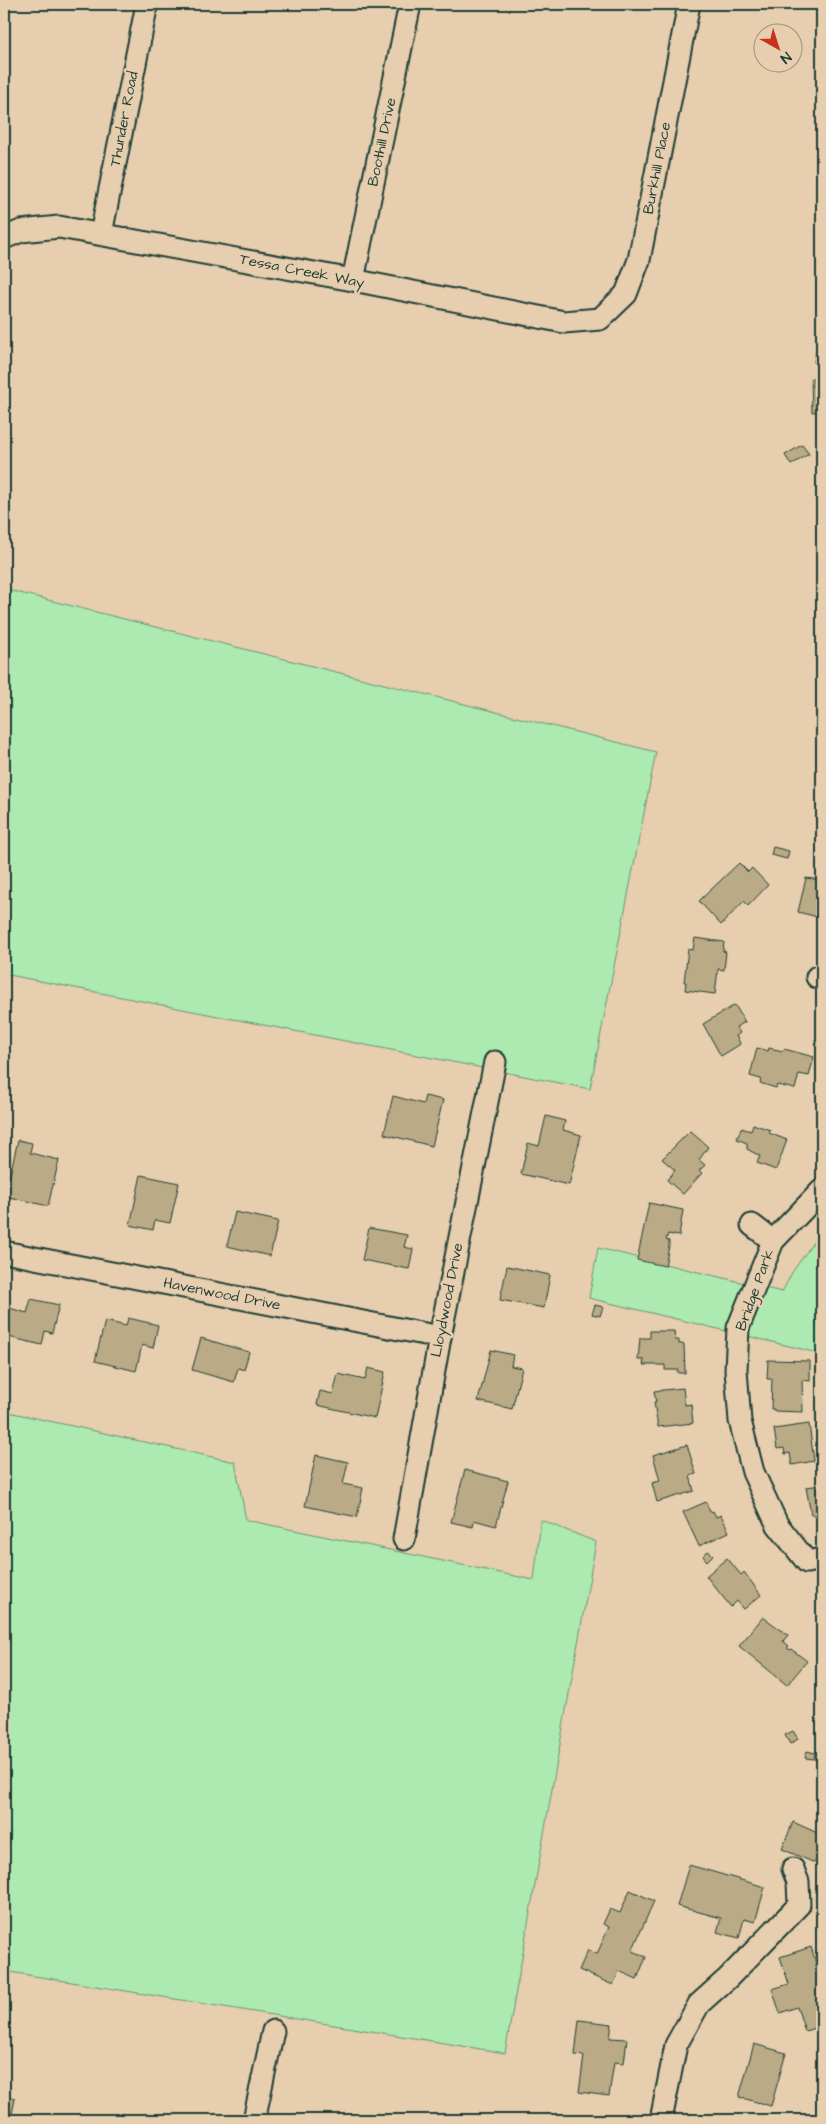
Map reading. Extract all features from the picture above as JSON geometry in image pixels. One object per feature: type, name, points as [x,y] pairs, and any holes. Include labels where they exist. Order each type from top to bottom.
[{"type":"street","name":"Thunder Road","points":[[101,234],[147,4]]},
{"type":"street","name":"Boothill Drive","points":[[353,280],[410,4]]},
{"type":"street","name":"Burkhill Place","points":[[600,319],[626,294],[639,260],[689,4]]},
{"type":"street","name":"Tessa Creek Way","points":[[4,238],[21,231],[59,227],[353,280],[564,322],[600,319]]},
{"type":"street","name":"Lloydwood Drive","points":[[404,1539],[440,1337],[495,1062]]},
{"type":"street","name":"Bridge Park","points":[[815,1560],[777,1524],[753,1472],[740,1421],[736,1370],[738,1328],[773,1240],[822,1190]]},
{"type":"street","name":"Bridge Park","points":[[752,1225],[773,1240]]},
{"type":"street","name":"Havenwood Drive","points":[[4,1252],[440,1337]]},
{"type":"street","points":[[660,2120],[676,2045],[700,2004],[799,1905],[798,1882],[793,1869]]},
{"type":"street","points":[[254,2120],[273,2031]]},
{"type":"green space","points":[[4,589],[656,752],[590,1089],[4,974]]},
{"type":"green space","points":[[822,1230],[822,1354],[589,1298],[598,1248],[782,1292],[793,1271]]},
{"type":"green space","points":[[4,1411],[235,1462],[246,1520],[534,1580],[541,1520],[596,1542],[505,2053],[4,1971],[4,1842],[6,1830],[4,1829]]},
{"type":"building","points":[[819,337],[822,338],[822,363],[814,362]]},
{"type":"building","points":[[811,378],[822,378],[822,411],[812,412]]},
{"type":"building","points":[[802,445],[809,454],[791,465],[785,455]]},
{"type":"building","points":[[773,847],[789,851],[787,859],[771,855]]},
{"type":"building","points":[[739,863],[748,872],[752,868],[768,885],[748,906],[744,901],[721,925],[699,901]]},
{"type":"building","points":[[806,878],[822,880],[822,918],[798,912]]},
{"type":"building","points":[[695,938],[724,942],[723,951],[726,952],[724,970],[718,969],[715,994],[685,990],[686,982],[684,982],[688,949],[693,950]]},
{"type":"building","points":[[735,1005],[745,1022],[736,1027],[740,1033],[736,1036],[740,1043],[721,1056],[703,1024]]},
{"type":"building","points":[[757,1048],[768,1051],[769,1048],[783,1051],[784,1049],[814,1057],[809,1076],[799,1074],[795,1089],[777,1085],[776,1088],[760,1083],[761,1079],[750,1076]]},
{"type":"building","points":[[393,1096],[423,1104],[425,1096],[443,1100],[432,1146],[384,1134]]},
{"type":"building","points":[[546,1116],[565,1121],[563,1130],[581,1135],[569,1185],[521,1174],[528,1143],[539,1146]]},
{"type":"building","points":[[753,1124],[770,1130],[769,1133],[787,1140],[776,1170],[757,1163],[760,1156],[747,1149],[747,1143],[737,1139],[741,1128],[751,1131]]},
{"type":"building","points":[[690,1131],[708,1147],[699,1160],[705,1165],[699,1171],[702,1173],[683,1194],[667,1180],[675,1170],[662,1159]]},
{"type":"building","points":[[18,1140],[32,1143],[30,1153],[59,1160],[48,1206],[5,1196]]},
{"type":"building","points":[[141,1175],[179,1183],[170,1223],[155,1220],[153,1230],[130,1225]]},
{"type":"building","points":[[649,1203],[683,1210],[679,1236],[668,1234],[666,1240],[669,1241],[669,1246],[665,1266],[637,1260]]},
{"type":"building","points":[[235,1212],[278,1221],[270,1256],[227,1246]]},
{"type":"building","points":[[369,1228],[407,1235],[404,1247],[413,1249],[409,1269],[362,1260]]},
{"type":"building","points":[[507,1266],[550,1275],[544,1308],[500,1300]]},
{"type":"building","points":[[31,1299],[59,1305],[52,1333],[45,1331],[42,1345],[4,1336],[9,1308],[27,1313]]},
{"type":"building","points":[[595,1305],[603,1307],[600,1316],[592,1314]]},
{"type":"building","points":[[128,1318],[158,1325],[153,1348],[142,1345],[136,1371],[95,1361],[105,1321],[126,1326]]},
{"type":"building","points":[[650,1331],[674,1331],[675,1340],[679,1340],[679,1344],[684,1344],[685,1373],[678,1373],[678,1370],[665,1370],[665,1365],[643,1365],[644,1360],[638,1360],[640,1338],[650,1338]]},
{"type":"building","points":[[201,1338],[249,1352],[244,1370],[238,1368],[234,1382],[192,1370]]},
{"type":"building","points":[[491,1350],[513,1355],[511,1366],[522,1368],[512,1409],[478,1401]]},
{"type":"building","points":[[768,1360],[810,1361],[810,1381],[802,1380],[803,1412],[774,1411],[774,1409],[771,1409],[772,1379],[767,1379]]},
{"type":"building","points":[[368,1368],[385,1372],[375,1418],[317,1405],[320,1391],[333,1394],[338,1374],[365,1380]]},
{"type":"building","points":[[683,1388],[685,1405],[691,1404],[693,1423],[658,1427],[654,1391]]},
{"type":"building","points":[[809,1424],[814,1461],[792,1465],[790,1453],[785,1454],[784,1448],[777,1449],[774,1429]]},
{"type":"building","points":[[687,1445],[696,1474],[690,1476],[694,1491],[657,1502],[652,1483],[660,1481],[653,1455]]},
{"type":"building","points":[[316,1455],[348,1462],[343,1484],[363,1488],[357,1517],[305,1506]]},
{"type":"building","points":[[465,1470],[508,1481],[496,1526],[474,1520],[473,1527],[451,1522]]},
{"type":"building","points":[[822,1485],[822,1515],[811,1515],[806,1487]]},
{"type":"building","points":[[706,1502],[710,1512],[713,1511],[716,1517],[721,1515],[729,1532],[699,1546],[683,1512]]},
{"type":"building","points":[[708,1551],[713,1555],[707,1561],[703,1556]]},
{"type":"building","points":[[727,1558],[741,1575],[744,1572],[761,1595],[744,1609],[737,1601],[731,1607],[706,1576]]},
{"type":"building","points":[[763,1617],[788,1635],[783,1641],[789,1646],[787,1648],[807,1661],[787,1685],[739,1646]]},
{"type":"building","points":[[822,1643],[822,1667],[818,1644]]},
{"type":"building","points":[[793,1731],[798,1739],[790,1744],[785,1735]]},
{"type":"building","points":[[807,1751],[815,1753],[814,1759],[805,1758]]},
{"type":"building","points":[[793,1822],[822,1835],[822,1845],[815,1863],[782,1849]]},
{"type":"building","points":[[689,1865],[765,1887],[755,1922],[744,1919],[739,1938],[717,1932],[721,1918],[677,1906]]},
{"type":"building","points":[[630,1890],[654,1901],[632,1951],[646,1957],[637,1979],[619,1971],[613,1985],[579,1970],[588,1950],[597,1954],[609,1927],[603,1924],[610,1909],[620,1913]]},
{"type":"building","points":[[811,1947],[820,1975],[822,1974],[822,2026],[805,2031],[797,2007],[780,2013],[772,1989],[789,1984],[780,1957]]},
{"type":"building","points":[[579,2020],[612,2024],[610,2038],[627,2039],[624,2063],[614,2062],[609,2096],[579,2092],[584,2056],[575,2055]]},
{"type":"building","points":[[754,2044],[786,2053],[771,2106],[739,2097]]},
{"type":"building","points":[[4,2096],[15,2098],[11,2120],[4,2120]]}]
